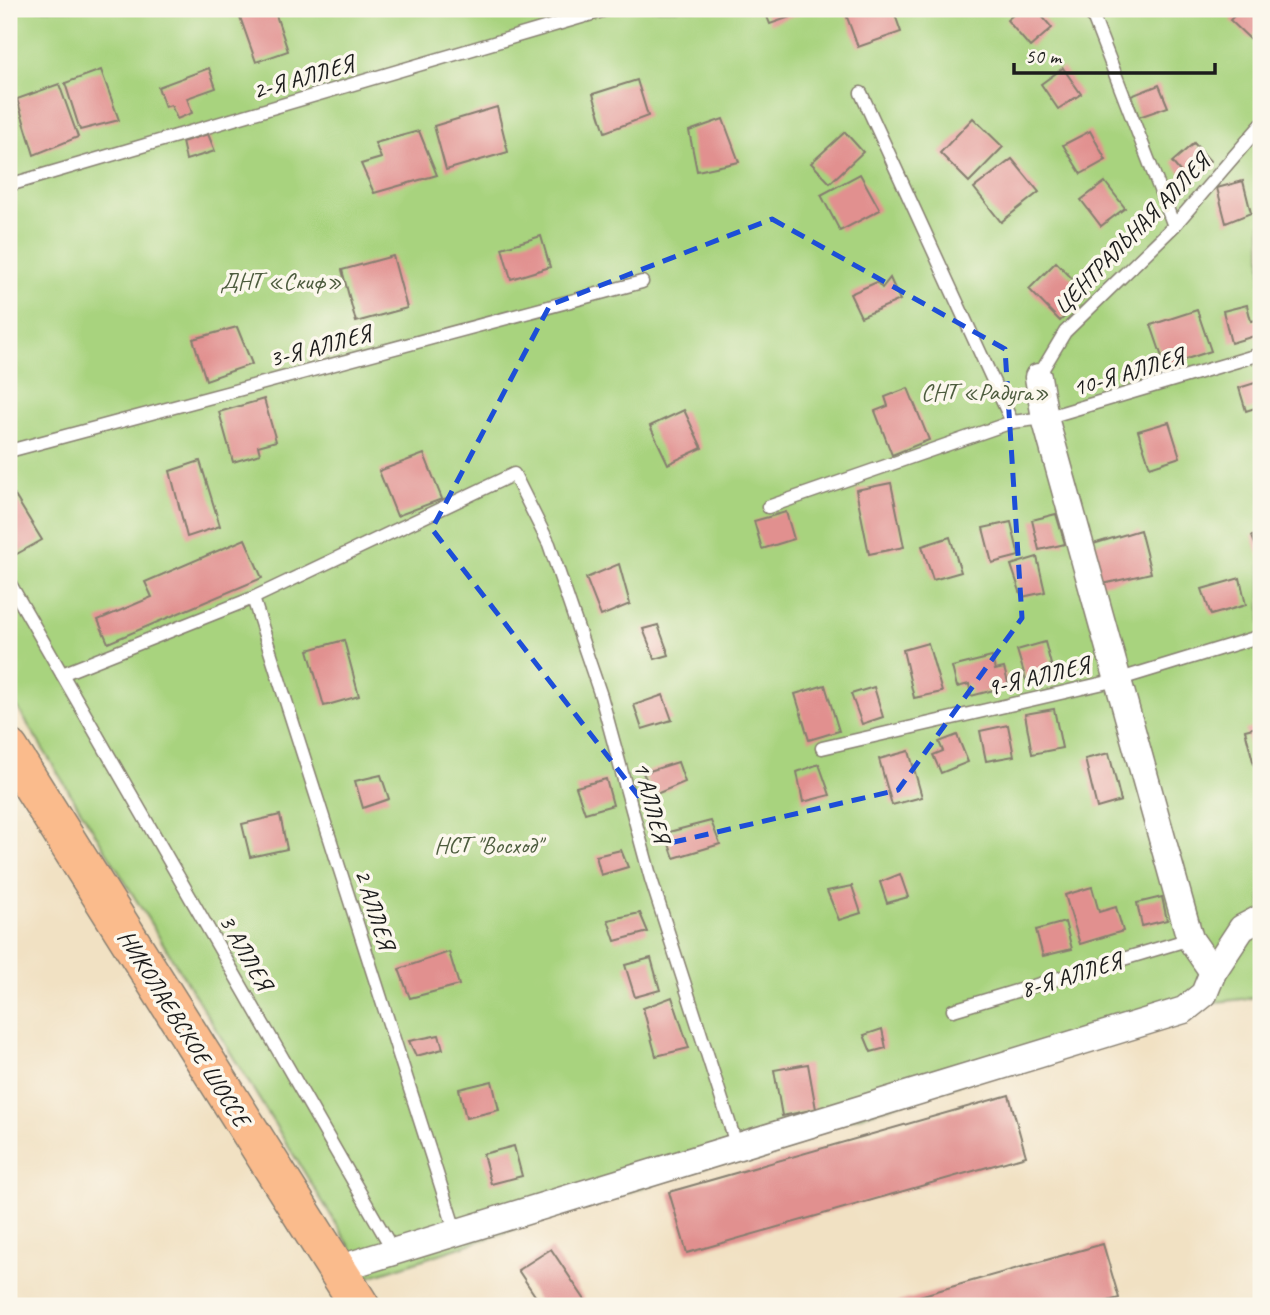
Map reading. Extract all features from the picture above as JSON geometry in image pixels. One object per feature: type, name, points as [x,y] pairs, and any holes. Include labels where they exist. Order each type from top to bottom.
[{"type":"main road","name":"НИКОЛАЕВСКОЕ ШОССЕ","points":[[9,749],[360,1306]]},
{"type":"street","points":[[1038,377],[1045,418],[1190,939],[1213,972]]},
{"type":"street","points":[[337,1269],[1184,1010],[1204,994],[1213,972],[1242,928],[1261,918]]},
{"type":"lane","name":"2-Я АЛЛЕЯ","points":[[9,185],[609,9]]},
{"type":"lane","points":[[1090,9],[1174,226]]},
{"type":"lane","points":[[861,93],[1012,422]]},
{"type":"lane","name":"ЦЕНТРАЛЬНАЯ АЛЛЕЯ","points":[[1038,377],[1065,332],[1174,226],[1261,125]]},
{"type":"lane","name":"3-Я АЛЛЕЯ","points":[[9,451],[642,282]]},
{"type":"lane","name":"10-Я АЛЛЕЯ","points":[[768,507],[1012,422],[1045,418],[1261,354]]},
{"type":"lane","name":"1 АЛЛЕЯ","points":[[253,598],[514,474],[549,544],[601,696],[651,879],[737,1147]]},
{"type":"lane","name":"3 АЛЛЕЯ","points":[[9,582],[13,599],[62,674],[394,1252]]},
{"type":"lane","points":[[62,674],[253,598]]},
{"type":"lane","name":"2 АЛЛЕЯ","points":[[253,598],[456,1233]]},
{"type":"lane","name":"9-Я АЛЛЕЯ","points":[[822,748],[1117,680],[1261,636]]},
{"type":"lane","name":"8-Я АЛЛЕЯ","points":[[953,1010],[1190,939]]},
{"type":"highlighted area","points":[[772,219],[1005,349],[1022,618],[898,790],[674,842],[432,529],[550,305]]},
{"type":"green space","points":[[9,9],[1261,9],[1261,997],[1207,1003],[369,1277],[9,694]]},
{"type":"building","points":[[274,9],[288,51],[256,62],[240,17]]},
{"type":"building","points":[[764,9],[797,9],[799,14],[770,24]]},
{"type":"building","points":[[844,9],[893,9],[901,32],[858,47]]},
{"type":"building","points":[[897,9],[914,9],[914,10],[898,14]]},
{"type":"building","points":[[1020,9],[1036,9],[1052,28],[1030,47],[1007,20]]},
{"type":"building","points":[[1241,9],[1261,9],[1261,28],[1250,39],[1230,20]]},
{"type":"building","points":[[209,68],[216,88],[187,98],[192,113],[177,119],[171,105],[165,107],[158,87]]},
{"type":"building","points":[[1063,68],[1081,94],[1058,109],[1041,84]]},
{"type":"building","points":[[101,70],[119,120],[80,130],[65,83]]},
{"type":"building","points":[[637,80],[648,116],[605,132],[593,94]]},
{"type":"building","points":[[59,84],[78,137],[34,155],[17,99]]},
{"type":"building","points":[[1159,85],[1168,107],[1139,117],[1131,96]]},
{"type":"building","points":[[497,107],[508,152],[446,170],[434,126]]},
{"type":"building","points":[[973,118],[1003,147],[969,182],[940,153]]},
{"type":"building","points":[[723,119],[739,162],[697,171],[689,131]]},
{"type":"building","points":[[419,131],[437,175],[374,193],[361,164],[381,158],[375,143]]},
{"type":"building","points":[[1090,131],[1106,160],[1081,174],[1063,145]]},
{"type":"building","points":[[845,132],[863,152],[830,183],[811,163]]},
{"type":"building","points":[[208,134],[215,151],[186,160],[182,142]]},
{"type":"building","points":[[1194,143],[1210,161],[1187,180],[1172,162]]},
{"type":"building","points":[[1012,159],[1039,192],[1001,222],[974,188]]},
{"type":"building","points":[[860,174],[880,210],[840,231],[821,195]]},
{"type":"building","points":[[1243,181],[1251,213],[1226,223],[1217,188]]},
{"type":"building","points":[[1105,182],[1125,208],[1101,226],[1081,200]]},
{"type":"building","points":[[541,236],[550,267],[511,279],[502,248]]},
{"type":"building","points":[[393,256],[407,308],[356,322],[342,270]]},
{"type":"building","points":[[1056,262],[1088,295],[1060,321],[1029,289]]},
{"type":"building","points":[[890,278],[900,300],[861,317],[850,294],[877,282],[882,288]]},
{"type":"building","points":[[1247,305],[1251,321],[1261,319],[1261,334],[1231,343],[1223,311]]},
{"type":"building","points":[[1197,310],[1211,351],[1165,366],[1151,325]]},
{"type":"building","points":[[237,327],[252,364],[206,380],[193,339]]},
{"type":"building","points":[[1261,381],[1261,406],[1246,411],[1239,388]]},
{"type":"building","points":[[908,388],[929,440],[892,455],[875,411],[888,406],[885,397]]},
{"type":"building","points":[[264,399],[276,441],[258,446],[260,454],[233,462],[219,412]]},
{"type":"building","points":[[684,410],[702,448],[668,464],[650,426]]},
{"type":"building","points":[[1169,422],[1180,457],[1150,467],[1138,431]]},
{"type":"building","points":[[424,454],[442,499],[397,516],[379,471]]},
{"type":"building","points":[[200,461],[220,526],[187,537],[170,471]]},
{"type":"building","points":[[891,483],[904,547],[869,554],[856,490]]},
{"type":"building","points":[[9,486],[42,540],[15,555],[9,545]]},
{"type":"building","points":[[786,512],[794,539],[762,549],[754,521]]},
{"type":"building","points":[[1056,514],[1065,544],[1039,550],[1032,520]]},
{"type":"building","points":[[1011,522],[1019,556],[992,563],[983,528]]},
{"type":"building","points":[[1140,530],[1151,573],[1094,586],[1083,547]]},
{"type":"building","points":[[1261,533],[1261,561],[1252,536]]},
{"type":"building","points":[[950,537],[961,572],[933,580],[922,546]]},
{"type":"building","points":[[245,539],[262,578],[108,643],[98,620],[152,597],[145,582]]},
{"type":"building","points":[[1037,557],[1045,592],[1022,597],[1011,565]]},
{"type":"building","points":[[619,564],[630,604],[601,616],[586,578]]},
{"type":"building","points":[[1240,578],[1246,605],[1211,615],[1202,589]]},
{"type":"building","points":[[658,625],[669,655],[655,659],[643,629]]},
{"type":"building","points":[[344,640],[359,696],[324,706],[308,650]]},
{"type":"building","points":[[1045,642],[1053,672],[1026,680],[1017,650]]},
{"type":"building","points":[[928,643],[942,692],[914,698],[903,650]]},
{"type":"building","points":[[992,657],[995,670],[1004,668],[1009,686],[971,696],[969,684],[957,687],[952,667]]},
{"type":"building","points":[[825,685],[839,731],[809,740],[795,694]]},
{"type":"building","points":[[874,687],[883,717],[862,724],[851,694]]},
{"type":"building","points":[[663,695],[672,720],[642,729],[634,705]]},
{"type":"building","points":[[1054,709],[1062,748],[1032,754],[1025,714]]},
{"type":"building","points":[[1008,725],[1014,756],[986,761],[980,731]]},
{"type":"building","points":[[1261,726],[1261,762],[1254,765],[1245,730]]},
{"type":"building","points":[[957,735],[968,762],[941,773],[933,755],[943,751],[939,742]]},
{"type":"building","points":[[909,751],[922,797],[892,805],[879,759]]},
{"type":"building","points":[[1109,753],[1121,801],[1097,808],[1085,759]]},
{"type":"building","points":[[678,762],[685,782],[654,795],[643,773]]},
{"type":"building","points":[[819,764],[830,795],[803,802],[797,772]]},
{"type":"building","points":[[381,775],[389,799],[363,808],[355,781]]},
{"type":"building","points":[[606,779],[613,805],[585,813],[576,787]]},
{"type":"building","points":[[280,815],[287,849],[250,857],[242,824]]},
{"type":"building","points":[[711,821],[720,844],[674,858],[665,833]]},
{"type":"building","points":[[621,850],[628,867],[601,875],[596,856]]},
{"type":"building","points":[[900,874],[908,897],[887,903],[880,882]]},
{"type":"building","points":[[852,886],[861,913],[839,920],[827,891]]},
{"type":"building","points":[[1092,887],[1099,912],[1116,907],[1123,931],[1080,944],[1065,895]]},
{"type":"building","points":[[1162,897],[1167,920],[1142,926],[1137,903]]},
{"type":"building","points":[[640,913],[648,932],[615,941],[608,920]]},
{"type":"building","points":[[1065,922],[1072,949],[1043,956],[1036,930]]},
{"type":"building","points":[[449,952],[459,985],[410,998],[399,969]]},
{"type":"building","points":[[651,958],[660,990],[635,997],[625,965]]},
{"type":"building","points":[[672,997],[689,1048],[656,1056],[643,1008]]},
{"type":"building","points":[[882,1029],[886,1048],[871,1052],[864,1035]]},
{"type":"building","points":[[439,1035],[443,1049],[416,1056],[409,1041]]},
{"type":"building","points":[[808,1064],[816,1109],[782,1116],[774,1070]]},
{"type":"building","points":[[492,1081],[499,1110],[466,1118],[459,1089]]},
{"type":"building","points":[[1009,1095],[1026,1156],[687,1253],[669,1192]]},
{"type":"building","points":[[514,1146],[522,1176],[491,1184],[483,1154]]},
{"type":"building","points":[[1103,1244],[1119,1298],[1090,1306],[884,1306]]},
{"type":"building","points":[[551,1249],[589,1306],[542,1306],[518,1270]]},
{"type":"park label","name":"ДНТ «Скиф»","points":[[281,281]]},
{"type":"park label","name":"СНТ «Радуга»","points":[[985,392]]},
{"type":"park label","name":"НСТ \"Восход\"","points":[[488,845]]}]
